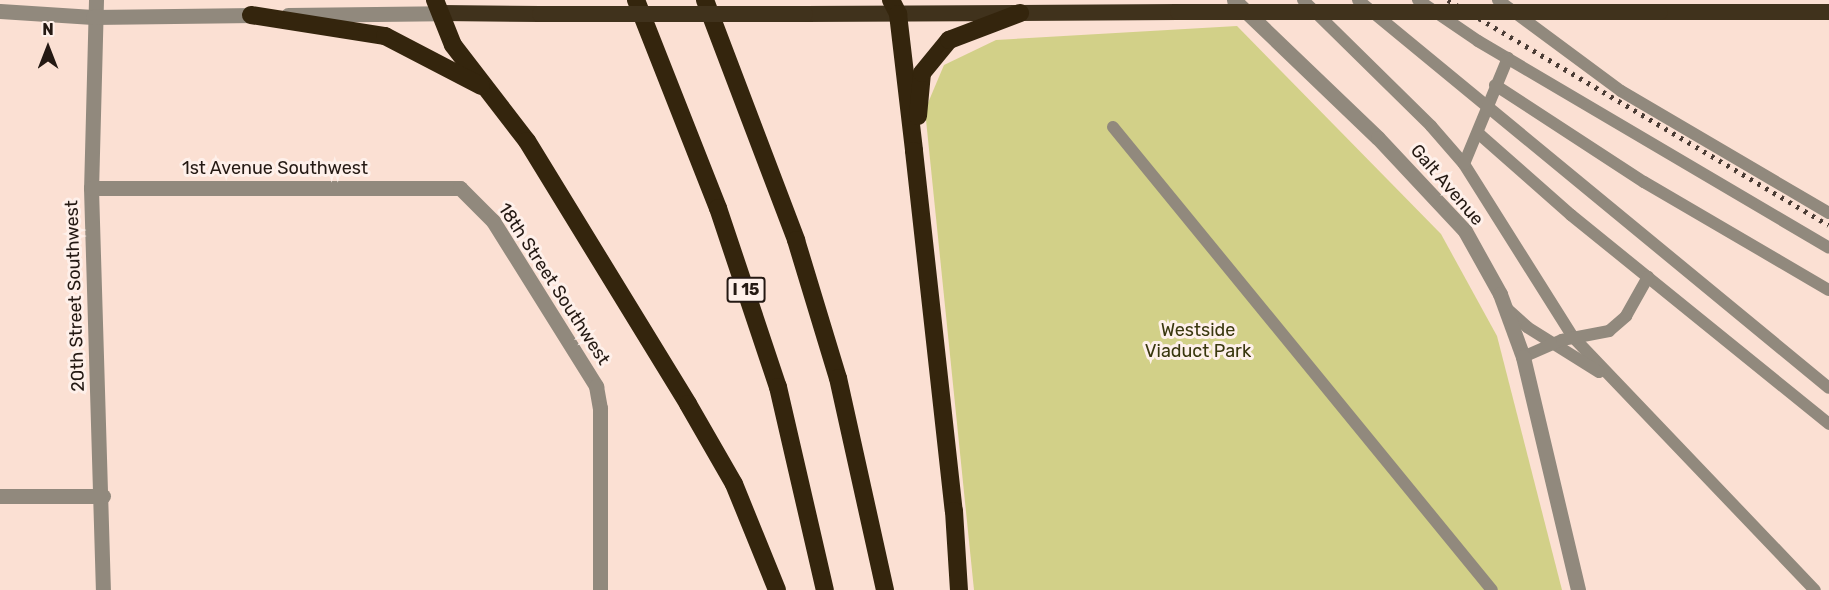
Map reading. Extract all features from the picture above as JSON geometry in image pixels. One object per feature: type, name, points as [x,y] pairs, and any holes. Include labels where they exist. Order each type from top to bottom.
[{"type":"highway","name":"I 15","points":[[636,0],[718,208],[778,387],[825,590]]},
{"type":"highway","points":[[705,0],[796,240],[835,368],[885,590]]},
{"type":"highway","points":[[1496,6],[1576,0]]},
{"type":"highway","points":[[777,590],[734,484],[688,404],[527,141],[453,45],[438,7],[540,14],[805,14],[894,7],[1020,14],[1496,6],[1660,12],[1829,12]]},
{"type":"highway","points":[[894,7],[915,151],[954,511],[959,590]]},
{"type":"highway","points":[[915,151],[922,73],[949,40],[1020,14]]},
{"type":"highway","points":[[251,15],[385,36],[489,90]]},
{"type":"street","name":"20th Street Southwest","points":[[96,0],[93,17],[91,188],[103,496],[103,590]]},
{"type":"street","name":"Galt Avenue","points":[[1234,0],[1378,138],[1465,231],[1505,306],[1523,357],[1578,590]]},
{"type":"street","points":[[0,11],[93,17],[251,15],[438,7]]},
{"type":"street","name":"1st Avenue Southwest","points":[[91,188],[460,189]]},
{"type":"street","name":"18th Street Southwest","points":[[460,189],[493,221],[596,386],[600,408],[600,590]]},
{"type":"street","points":[[0,496],[103,496]]},
{"type":"lane","points":[[1303,0],[1431,126],[1464,164],[1573,337],[1815,590]]},
{"type":"lane","points":[[1358,0],[1829,388]]},
{"type":"lane","points":[[1418,0],[1508,58],[1829,248]]},
{"type":"lane","points":[[1496,6],[1621,91],[1829,213]]},
{"type":"lane","points":[[1464,164],[1508,58]]},
{"type":"lane","points":[[1495,85],[1644,182],[1829,290]]},
{"type":"lane","points":[[1113,127],[1492,590]]},
{"type":"lane","points":[[1478,133],[1648,277],[1829,424]]},
{"type":"lane","points":[[1523,357],[1573,337],[1609,330],[1620,323],[1648,277]]},
{"type":"lane","points":[[1505,306],[1554,343],[1618,385]]},
{"type":"green space","name":"Westside Viaduct Park","points":[[1237,26],[1441,234],[1497,336],[1562,590],[974,590],[925,110],[944,65],[996,40]]},
{"type":"railway","points":[[1448,0],[1829,225]]}]
